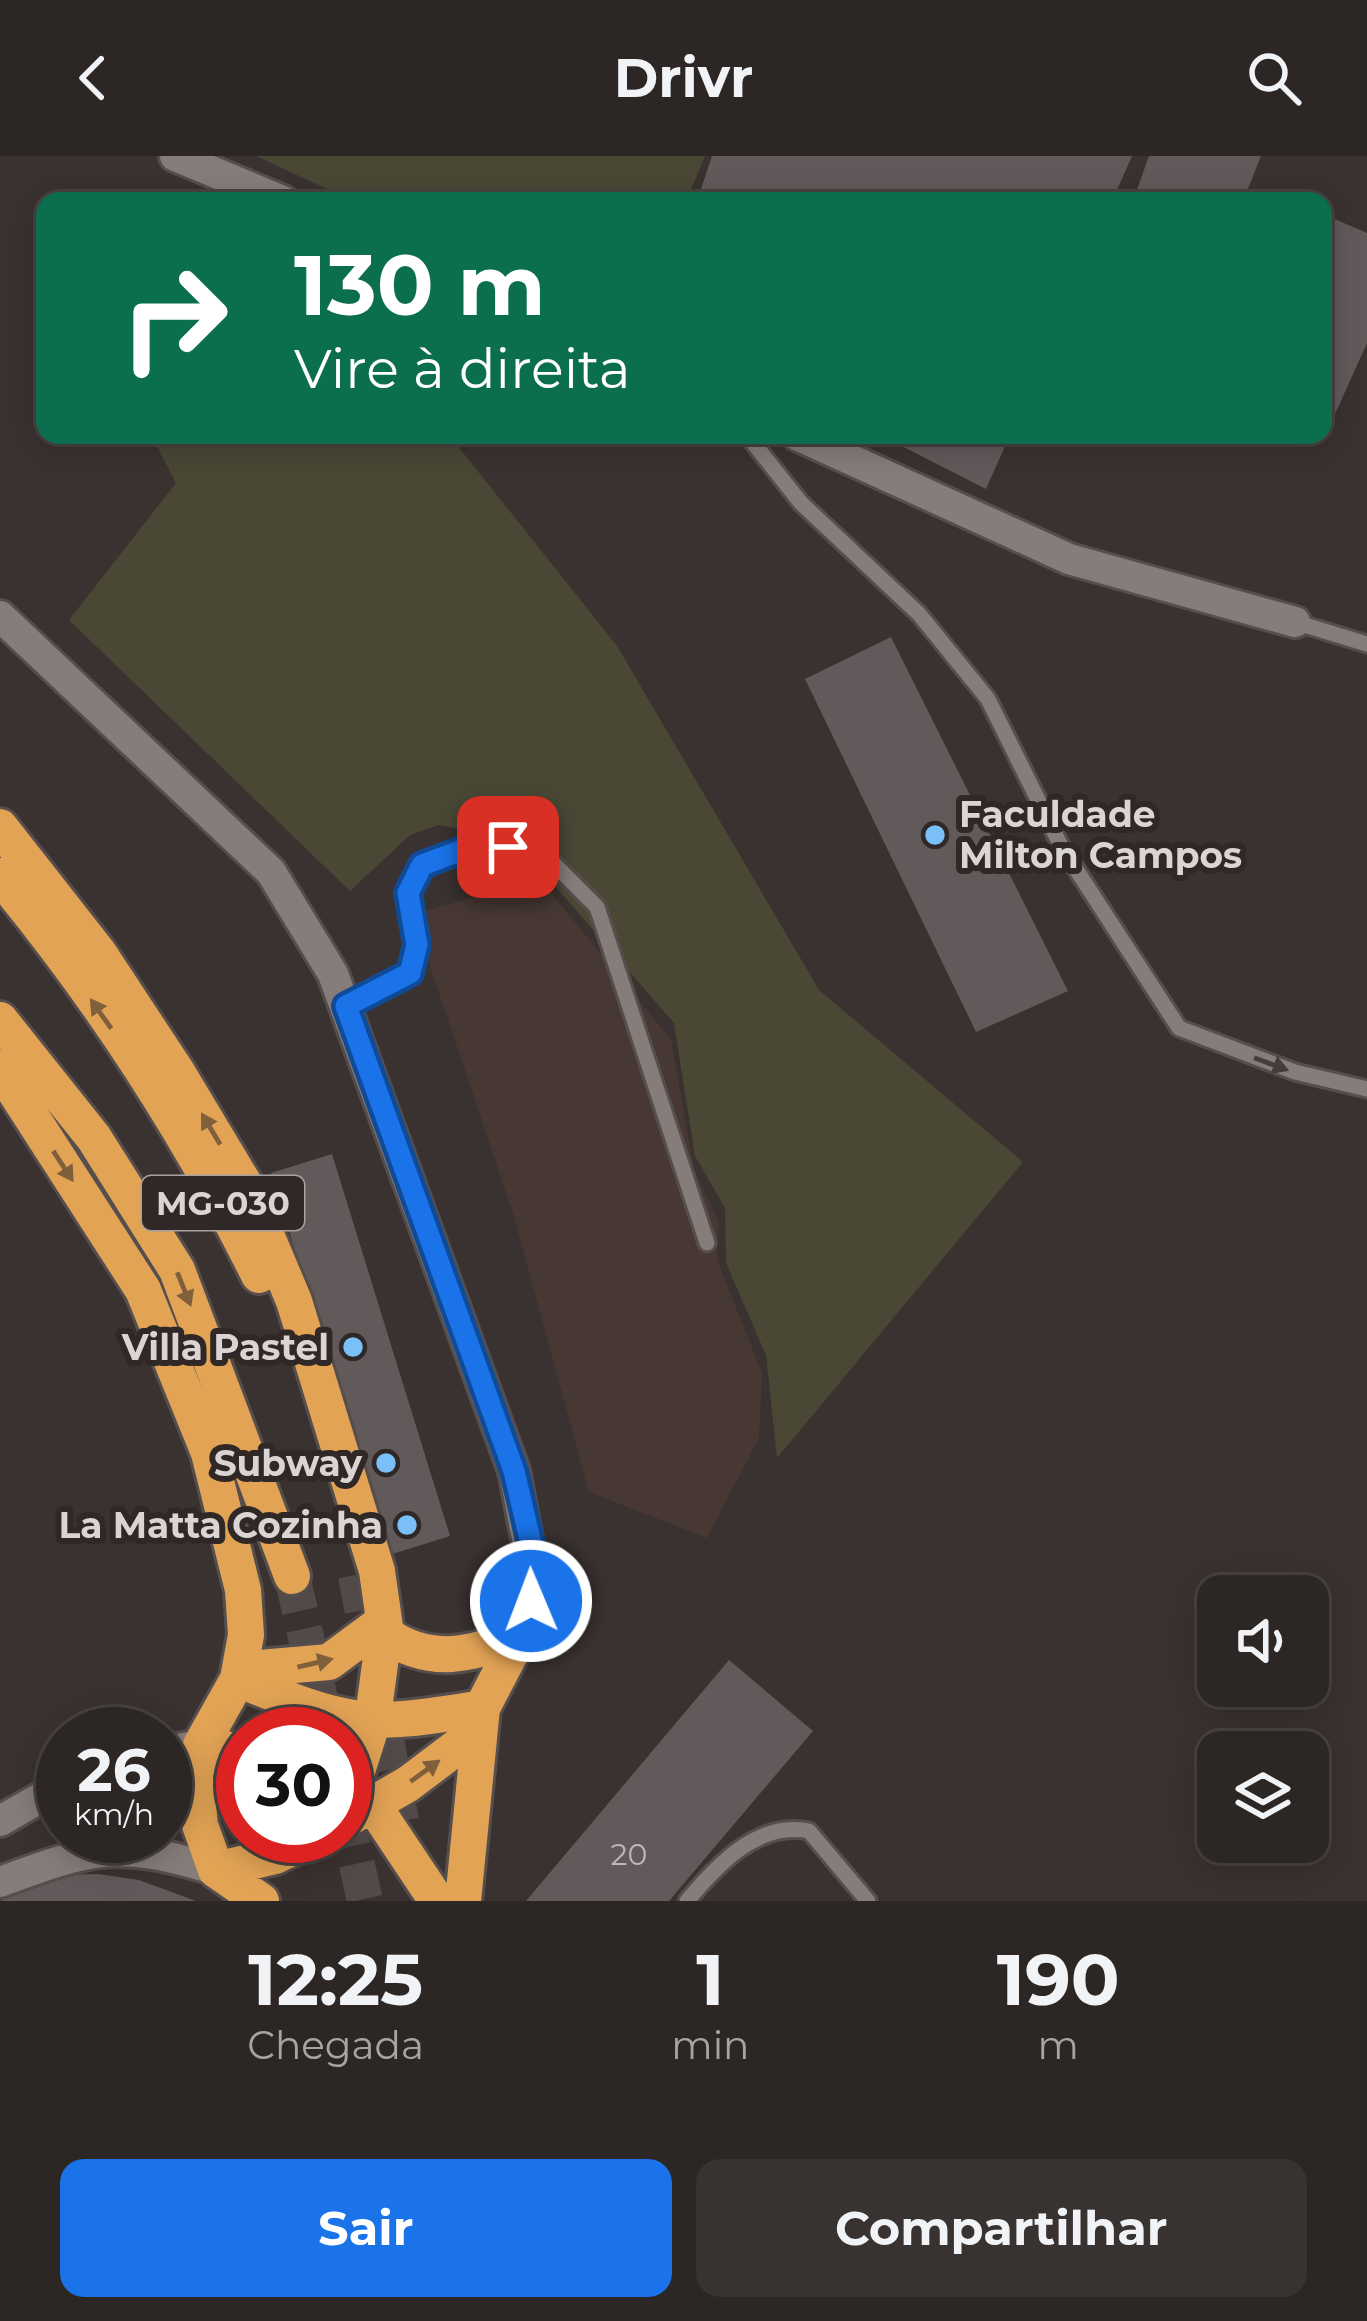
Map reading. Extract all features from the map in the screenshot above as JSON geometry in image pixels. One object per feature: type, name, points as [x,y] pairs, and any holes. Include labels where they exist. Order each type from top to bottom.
[{"type":"highway","points":[[0,827],[98,952],[246,1186],[294,1300],[377,1571],[384,1628],[372,1724],[480,1720]]},
{"type":"highway","name":"MG-030","points":[[0,876],[142,1072],[222,1200],[273,1303],[324,1453],[356,1575]]},
{"type":"highway","name":"MG-030","points":[[0,1020],[94,1138],[177,1270],[292,1576]]},
{"type":"highway","points":[[0,1068],[143,1290],[180,1372],[209,1453],[243,1590],[246,1635],[238,1679]]},
{"type":"highway","points":[[384,1628],[434,1656],[480,1720]]},
{"type":"highway","points":[[192,1737],[238,1679],[260,1668],[328,1662],[384,1628]]},
{"type":"highway","points":[[434,1656],[473,1653],[520,1635]]},
{"type":"highway","points":[[463,1901],[480,1720],[520,1635]]},
{"type":"highway","points":[[238,1679],[300,1707]]},
{"type":"highway","points":[[372,1790],[480,1720]]},
{"type":"highway","points":[[192,1769],[200,1825],[216,1870],[261,1901]]},
{"type":"highway","points":[[372,1828],[437,1901]]},
{"type":"highway","points":[[216,1870],[246,1863]]},
{"type":"street","points":[[175,156],[261,192]]},
{"type":"street","points":[[817,444],[1069,559],[1295,622]]},
{"type":"street","points":[[0,616],[271,872],[334,974],[514,1471],[535,1575],[520,1635]]},
{"type":"street","points":[[0,1821],[36,1800]]},
{"type":"street","points":[[192,1862],[216,1870]]},
{"type":"street","points":[[0,1882],[50,1863]]},
{"type":"lane","points":[[754,444],[801,503],[919,614],[988,699],[1060,846],[1179,1028],[1295,1072],[1367,1089]]},
{"type":"lane","points":[[1295,622],[1367,644]]},
{"type":"lane","points":[[1326,631],[1367,629]]},
{"type":"lane","points":[[1326,631],[1367,656]]},
{"type":"lane","points":[[346,1006],[410,973],[417,945],[408,893],[422,865],[476,845],[539,849],[597,907],[706,1243]]},
{"type":"lane","points":[[687,1901],[713,1870],[769,1831],[784,1828],[809,1831],[868,1901]]},
{"type":"shaded area","points":[[256,156],[705,156],[690,192],[334,192]]},
{"type":"shaded area","points":[[156,444],[456,444],[617,646],[819,990],[1023,1162],[777,1458],[766,1355],[726,1263],[725,1208],[695,1156],[674,1023],[555,886],[498,836],[438,825],[410,835],[350,891],[69,620],[176,483]]},
{"type":"shaded area","points":[[538,877],[671,1040],[694,1169],[719,1223],[717,1260],[762,1373],[759,1438],[707,1538],[589,1492],[513,1213],[413,915]]},
{"type":"building","points":[[712,156],[1132,156],[1116,192],[700,192]]},
{"type":"building","points":[[1149,156],[1261,156],[1247,192],[1136,192]]},
{"type":"building","points":[[1332,218],[1367,233],[1367,343],[1332,421]]},
{"type":"building","points":[[898,444],[1006,444],[986,489]]},
{"type":"building","name":"Faculdade Milton Campos","points":[[891,637],[1068,991],[976,1032],[805,679]]},
{"type":"building","points":[[332,1154],[450,1536],[389,1555],[271,1173]]},
{"type":"building","points":[[729,1660],[813,1731],[669,1901],[526,1901]]},
{"type":"building","points":[[99,1874],[139,1880],[196,1901],[0,1901],[54,1875]]},
{"type":"tunnel","points":[[356,1575],[401,1821]]},
{"type":"tunnel","points":[[292,1576],[322,1707]]},
{"type":"tunnel","points":[[357,1863],[365,1901]]},
{"type":"place","name":"Faculdade Milton Campos","points":[[935,835]]},
{"type":"place","name":"Villa Pastel","points":[[353,1347]]},
{"type":"place","name":"Subway","points":[[386,1463]]},
{"type":"place","name":"La Matta Cozinha","points":[[407,1525]]},
{"type":"route","points":[[508,847],[476,845],[422,865],[408,893],[417,945],[410,973],[346,1006],[514,1471],[532,1548],[531,1601]]}]
